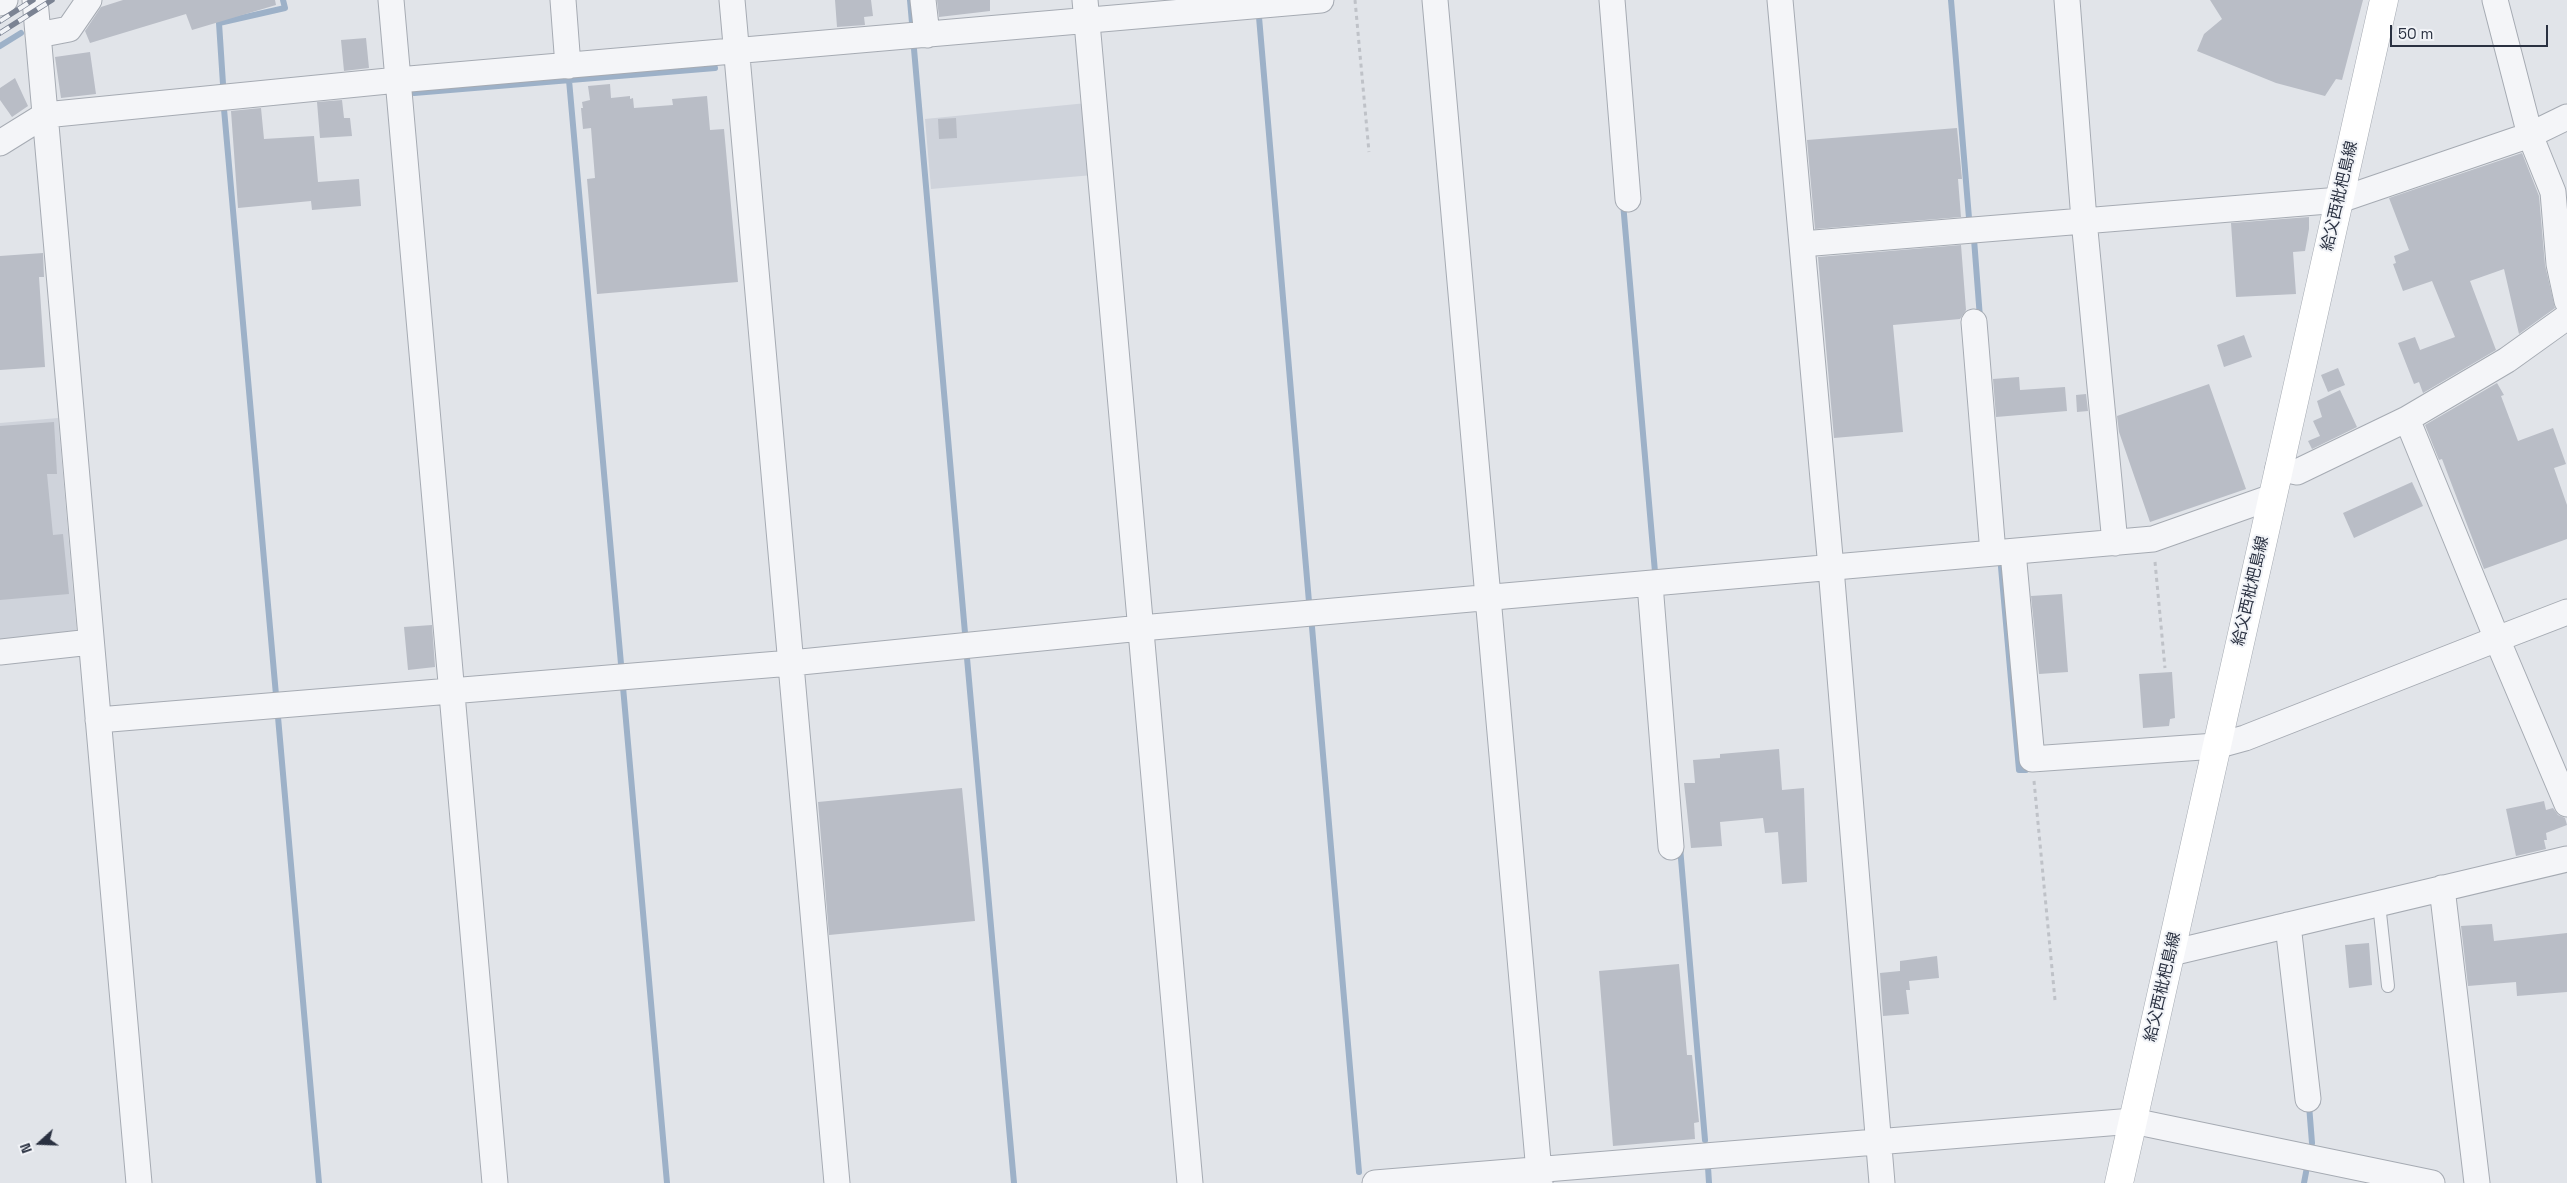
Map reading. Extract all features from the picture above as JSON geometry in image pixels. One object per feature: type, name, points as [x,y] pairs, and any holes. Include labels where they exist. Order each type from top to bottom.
[{"type":"main road","name":"給父西枇杷島線","points":[[2119,1183],[2384,0]]},
{"type":"street","points":[[0,3],[5,0]]},
{"type":"street","points":[[35,0],[139,1183]]},
{"type":"street","points":[[38,35],[69,29],[89,0]]},
{"type":"street","points":[[392,0],[495,1183]]},
{"type":"street","points":[[563,0],[568,66]]},
{"type":"street","points":[[732,0],[837,1183]]},
{"type":"street","points":[[923,0],[926,35]]},
{"type":"street","points":[[0,143],[45,115],[398,80],[926,35],[1086,10],[1320,0]]},
{"type":"street","points":[[1435,0],[1486,598],[1539,1176]]},
{"type":"street","points":[[1612,0],[1628,198]]},
{"type":"street","points":[[1780,0],[1831,568],[1882,1183]]},
{"type":"street","points":[[2067,0],[2084,220],[2115,543]]},
{"type":"street","points":[[2495,0],[2530,135],[2560,195],[2559,264],[2567,301]]},
{"type":"street","points":[[1086,10],[1190,1183]]},
{"type":"street","points":[[1802,244],[2340,200],[2530,135],[2567,118]]},
{"type":"street","points":[[2278,468],[2296,472],[2407,419],[2507,360],[2567,317]]},
{"type":"street","points":[[1974,322],[2003,552],[2032,758],[2216,746],[2245,738],[2567,612]]},
{"type":"street","points":[[2407,419],[2567,804]]},
{"type":"street","points":[[98,720],[791,663],[1141,628],[2153,540],[2272,497]]},
{"type":"street","points":[[1650,584],[1671,847]]},
{"type":"street","points":[[0,652],[91,642]]},
{"type":"street","points":[[2171,954],[2567,859]]},
{"type":"street","points":[[2442,888],[2476,1183]]},
{"type":"street","points":[[2288,925],[2308,1099]]},
{"type":"street","points":[[1375,1183],[1539,1176],[1878,1140],[2132,1121],[2432,1183]]},
{"type":"lane","points":[[2379,904],[2388,986]]},
{"type":"path","points":[[1355,0],[1369,152]]},
{"type":"path","points":[[2153,540],[2165,668]]},
{"type":"path","points":[[2032,758],[2055,1000]]},
{"type":"shaded area","points":[[1087,103],[1093,175],[931,189],[925,119]]},
{"type":"shaded area","points":[[58,418],[77,635],[0,647],[0,423]]},
{"type":"building","points":[[123,0],[275,0],[276,5],[192,30],[186,14],[90,43],[85,31],[101,7]]},
{"type":"building","points":[[835,0],[871,0],[873,16],[864,17],[865,25],[837,27]]},
{"type":"building","points":[[937,0],[990,0],[990,11],[939,17]]},
{"type":"building","points":[[2210,0],[2363,0],[2342,80],[2336,79],[2325,96],[2276,83],[2197,51],[2204,34],[2222,19]]},
{"type":"building","points":[[366,38],[369,68],[344,71],[341,40]]},
{"type":"building","points":[[90,52],[96,94],[61,98],[55,57]]},
{"type":"building","points":[[15,78],[28,106],[12,117],[0,100],[0,88]]},
{"type":"building","points":[[610,84],[611,98],[630,96],[630,99],[633,98],[634,108],[673,105],[672,99],[707,96],[710,130],[724,129],[738,282],[597,294],[587,179],[595,178],[591,128],[583,129],[581,108],[583,108],[582,102],[590,100],[588,86]]},
{"type":"building","points":[[342,100],[344,118],[350,118],[352,136],[320,138],[317,102]]},
{"type":"building","points":[[261,108],[264,139],[314,136],[318,182],[359,179],[361,206],[312,210],[311,201],[238,208],[231,111]]},
{"type":"building","points":[[956,118],[957,138],[939,139],[938,119]]},
{"type":"building","points":[[1957,128],[1962,179],[1958,179],[1961,217],[1815,229],[1807,140]]},
{"type":"building","points":[[2522,153],[2539,196],[2545,265],[2555,308],[2519,334],[2504,269],[2470,281],[2496,350],[2423,393],[2419,382],[2414,384],[2398,343],[2415,337],[2420,350],[2455,337],[2432,281],[2403,291],[2393,264],[2396,263],[2394,256],[2409,250],[2389,198]]},
{"type":"building","points":[[2309,217],[2305,251],[2293,252],[2296,294],[2236,297],[2231,223]]},
{"type":"building","points":[[1961,245],[1966,310],[1960,319],[1893,325],[1903,432],[1834,438],[1818,257]]},
{"type":"building","points":[[43,253],[44,277],[39,277],[45,367],[0,370],[0,256]]},
{"type":"building","points":[[2244,335],[2252,357],[2224,367],[2217,345]]},
{"type":"building","points":[[2338,368],[2345,385],[2328,392],[2321,375]]},
{"type":"building","points":[[2019,377],[2020,390],[2065,387],[2067,411],[1996,417],[1993,379]]},
{"type":"building","points":[[2497,383],[2504,395],[2501,396],[2518,441],[2553,428],[2566,464],[2554,468],[2567,505],[2567,539],[2484,569],[2442,459],[2439,460],[2425,425]]},
{"type":"building","points":[[2209,384],[2246,489],[2150,522],[2119,432],[2117,416]]},
{"type":"building","points":[[2340,390],[2357,427],[2312,449],[2308,441],[2320,436],[2313,421],[2322,417],[2317,401]]},
{"type":"building","points":[[2086,394],[2088,411],[2077,412],[2076,395]]},
{"type":"building","points":[[54,422],[57,474],[47,474],[53,535],[63,534],[69,594],[0,600],[0,426]]},
{"type":"building","points":[[2412,482],[2423,506],[2354,538],[2343,513]]},
{"type":"building","points":[[2062,594],[2068,672],[2039,674],[2031,596]]},
{"type":"building","points":[[432,625],[435,667],[408,670],[404,627]]},
{"type":"building","points":[[2172,672],[2175,718],[2170,719],[2169,726],[2143,728],[2139,674]]},
{"type":"building","points":[[1779,749],[1782,790],[1804,788],[1807,882],[1782,884],[1778,832],[1765,833],[1763,818],[1720,822],[1722,846],[1691,848],[1684,783],[1695,783],[1693,760],[1720,758],[1720,754]]},
{"type":"building","points":[[962,788],[975,921],[829,935],[818,802]]},
{"type":"building","points":[[2544,801],[2546,810],[2553,808],[2558,815],[2565,818],[2567,825],[2546,833],[2547,840],[2544,840],[2546,849],[2516,856],[2506,809]]},
{"type":"building","points":[[2492,924],[2494,941],[2567,933],[2567,992],[2517,996],[2516,982],[2468,986],[2461,926]]},
{"type":"building","points":[[2369,943],[2372,985],[2349,988],[2345,945]]},
{"type":"building","points":[[1937,956],[1939,978],[1909,981],[1910,990],[1906,990],[1909,1014],[1883,1016],[1880,973],[1900,971],[1900,961]]},
{"type":"building","points":[[1679,964],[1687,1055],[1692,1055],[1699,1122],[1694,1123],[1695,1139],[1613,1146],[1599,971]]},
{"type":"waterway","points":[[223,84],[219,23],[285,8],[283,0]]},
{"type":"waterway","points":[[910,0],[912,23]]},
{"type":"waterway","points":[[1951,0],[1969,218]]},
{"type":"waterway","points":[[1259,17],[1309,602]]},
{"type":"waterway","points":[[0,46],[21,33]]},
{"type":"waterway","points":[[914,49],[965,633]]},
{"type":"waterway","points":[[414,93],[715,68]]},
{"type":"waterway","points":[[569,80],[621,664]]},
{"type":"waterway","points":[[224,109],[276,695]]},
{"type":"waterway","points":[[1623,203],[1655,572]]},
{"type":"waterway","points":[[1978,239],[1974,239],[1980,318]]},
{"type":"waterway","points":[[2001,567],[2019,770],[2026,770]]},
{"type":"waterway","points":[[1312,627],[1359,1172]]},
{"type":"waterway","points":[[967,658],[1014,1183]]},
{"type":"waterway","points":[[623,687],[667,1183]]},
{"type":"waterway","points":[[278,717],[319,1183]]},
{"type":"waterway","points":[[1680,847],[1705,1140]]},
{"type":"waterway","points":[[2309,1105],[2312,1143]]},
{"type":"waterway","points":[[1708,1167],[1709,1183]]},
{"type":"waterway","points":[[2304,1183],[2307,1167]]},
{"type":"railway","points":[[0,21],[33,0]]},
{"type":"railway","points":[[0,33],[52,0]]}]
